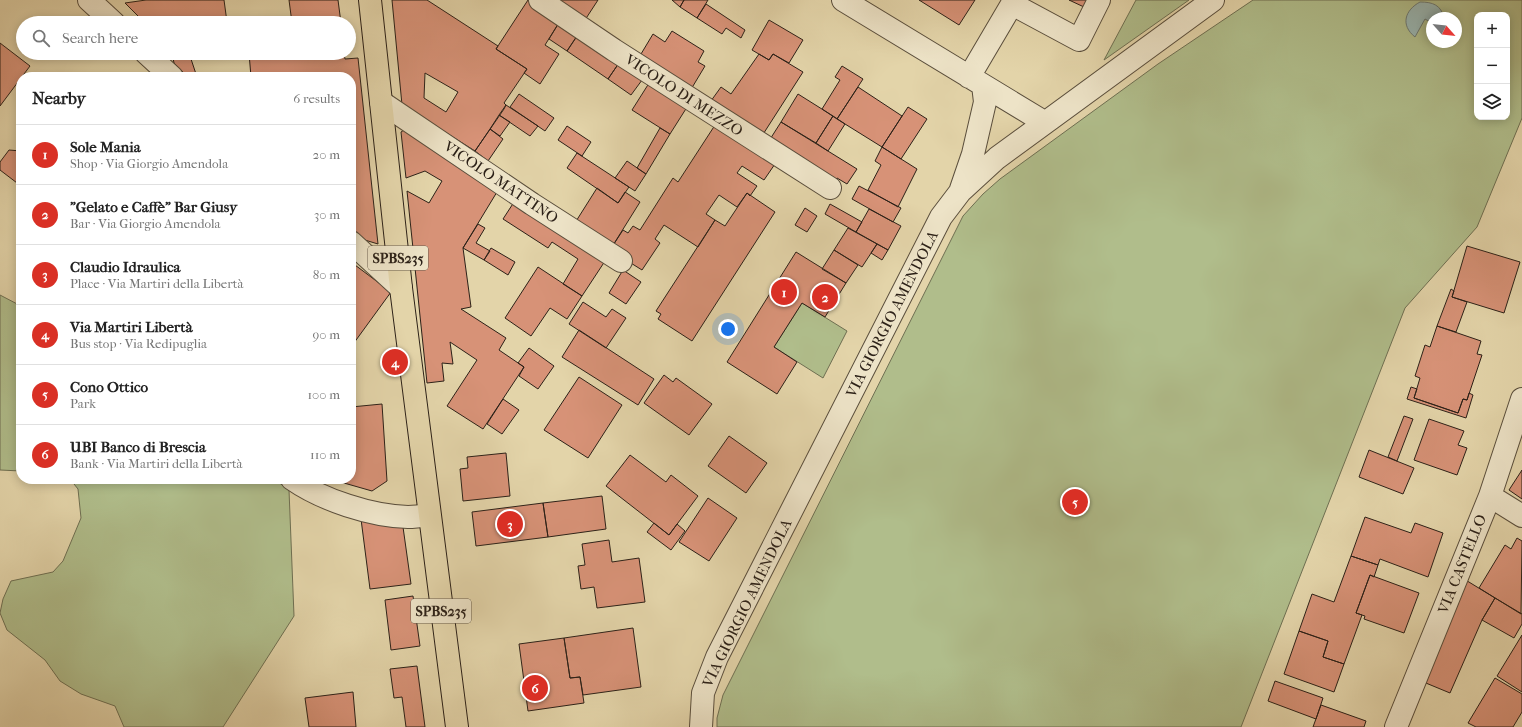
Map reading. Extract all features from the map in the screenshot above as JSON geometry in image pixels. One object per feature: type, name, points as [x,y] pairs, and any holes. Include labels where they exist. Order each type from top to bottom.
[{"type":"main road","name":"SPBS235","points":[[370,0],[401,288],[455,717]]},
{"type":"main road","points":[[455,717],[466,727]]},
{"type":"street","points":[[89,0],[106,16]]},
{"type":"street","name":"VICOLO DI MEZZO","points":[[540,0],[614,50],[830,188]]},
{"type":"street","points":[[842,0],[1044,122]]},
{"type":"street","points":[[960,192],[973,154],[985,102],[976,81],[1012,4],[1079,40],[1099,0]]},
{"type":"street","name":"VIA GIORGIO AMENDOLA","points":[[700,727],[703,693],[717,657],[941,217],[960,192],[996,158],[1213,0]]},
{"type":"street","points":[[154,60],[167,72]]},
{"type":"street","name":"VICOLO MATTINO","points":[[381,102],[532,204],[621,261]]},
{"type":"street","points":[[356,247],[401,288]]},
{"type":"street","name":"VIA CASTELLO","points":[[1396,727],[1490,496],[1522,399]]},
{"type":"street","points":[[301,484],[322,496],[375,513],[408,517],[430,515]]},
{"type":"street","points":[[1490,496],[1522,516]]},
{"type":"green space","points":[[1136,0],[1189,0],[1104,60]]},
{"type":"green space","points":[[1253,0],[1522,0],[1522,118],[1477,227],[1405,308],[1241,727],[717,727],[717,718],[723,695],[963,216],[983,194],[1000,179],[1158,64]]},
{"type":"green space","points":[[0,295],[16,303],[16,471],[0,470]]},
{"type":"green space","points":[[802,303],[847,331],[823,378],[774,347]]},
{"type":"green space","points":[[74,484],[281,484],[289,490],[294,616],[223,727],[124,727],[115,706],[81,694],[60,681],[45,660],[7,630],[0,613],[3,599],[11,581],[53,572],[63,561],[81,518],[78,489]]},
{"type":"water","points":[[1420,2],[1433,4],[1439,7],[1442,12],[1426,12],[1426,20],[1415,37],[1407,28],[1406,18],[1408,13]]},
{"type":"building","points":[[146,0],[224,0],[226,16],[138,16],[125,3]]},
{"type":"building","points":[[289,0],[338,0],[340,16],[291,16]]},
{"type":"building","points":[[392,0],[427,0],[498,46],[496,49],[527,69],[504,103],[506,105],[504,109],[475,151],[402,105]],"holes":[[[425,73],[458,92],[446,112],[424,98]]]},
{"type":"building","points":[[528,0],[560,21],[545,45],[559,54],[540,84],[524,73],[527,69],[496,49]]},
{"type":"building","points":[[552,0],[598,0],[583,23]]},
{"type":"building","points":[[672,0],[684,0],[680,7]]},
{"type":"building","points":[[684,0],[708,0],[697,18],[680,7]]},
{"type":"building","points":[[919,0],[975,0],[959,25]]},
{"type":"building","points":[[1069,0],[1087,0],[1084,7]]},
{"type":"building","points":[[706,4],[745,30],[741,38],[726,28],[722,34],[697,18]]},
{"type":"building","points":[[769,20],[803,40],[789,63],[773,54],[769,60],[752,50]]},
{"type":"building","points":[[560,21],[579,33],[567,51],[549,39]]},
{"type":"building","points":[[672,31],[704,51],[698,62],[705,66],[690,91],[638,59],[653,34],[665,42]]},
{"type":"building","points":[[579,33],[621,60],[608,79],[567,51]]},
{"type":"building","points":[[0,43],[16,55],[16,60],[22,60],[30,66],[26,72],[16,72],[16,85],[0,106]]},
{"type":"building","points":[[759,54],[769,60],[773,54],[803,72],[760,139],[708,105],[721,87],[731,94]]},
{"type":"building","points":[[356,58],[358,58],[378,244],[356,237],[356,72],[251,72],[250,60],[356,60]]},
{"type":"building","points":[[173,60],[191,60],[195,72],[183,72],[174,63]]},
{"type":"building","points":[[621,60],[645,76],[631,95],[608,79]]},
{"type":"building","points":[[842,66],[863,79],[837,119],[822,109],[840,80],[835,77]]},
{"type":"building","points":[[651,80],[689,104],[670,134],[632,110]]},
{"type":"building","points":[[858,87],[902,116],[882,147],[837,119]]},
{"type":"building","points":[[519,94],[554,118],[545,131],[510,107]]},
{"type":"building","points":[[798,94],[833,116],[816,143],[781,122]]},
{"type":"building","points":[[506,105],[538,126],[530,136],[499,115]]},
{"type":"building","points":[[908,107],[927,119],[901,159],[882,147]]},
{"type":"building","points":[[499,115],[510,122],[500,136],[490,129]]},
{"type":"building","points":[[833,116],[845,124],[828,151],[816,143]]},
{"type":"building","points":[[717,122],[777,161],[764,180],[742,166],[737,173],[757,186],[750,196],[747,193],[737,207],[719,195],[706,214],[715,220],[698,247],[664,225],[655,239],[660,243],[642,270],[610,250],[623,230],[628,233],[633,226],[640,230],[673,178],[678,182]]},
{"type":"building","points":[[781,122],[857,169],[847,184],[837,178],[832,184],[767,144]]},
{"type":"building","points":[[567,126],[591,142],[582,156],[558,140]]},
{"type":"building","points":[[660,128],[670,134],[646,174],[637,168]]},
{"type":"building","points":[[490,129],[503,139],[488,161],[475,151]]},
{"type":"building","points":[[404,130],[500,187],[463,248],[471,307],[461,309],[506,338],[499,350],[524,367],[483,429],[447,406],[477,360],[450,342],[453,364],[442,363],[444,381],[427,383],[407,191],[429,203],[442,181],[425,171],[406,178],[401,132]]},
{"type":"building","points":[[882,147],[917,169],[898,207],[868,190],[881,165],[875,161]]},
{"type":"building","points":[[9,150],[16,151],[16,182],[0,170],[0,162]]},
{"type":"building","points":[[577,153],[629,187],[618,203],[567,168]]},
{"type":"building","points":[[627,161],[646,174],[635,191],[615,178]]},
{"type":"building","points":[[859,186],[901,208],[893,222],[852,199]]},
{"type":"building","points":[[597,188],[618,203],[625,192],[640,202],[610,250],[573,226]]},
{"type":"building","points":[[747,193],[775,212],[692,341],[658,319],[661,314],[656,311],[715,220],[725,226]]},
{"type":"building","points":[[516,199],[607,258],[582,296],[563,284],[578,259],[552,242],[548,248],[503,219]]},
{"type":"building","points":[[830,204],[862,222],[856,232],[825,214]]},
{"type":"building","points":[[805,208],[817,216],[807,232],[795,225]]},
{"type":"building","points":[[869,209],[901,226],[888,250],[856,232]]},
{"type":"building","points":[[478,224],[485,228],[476,243],[490,251],[484,260],[463,248]]},
{"type":"building","points":[[848,228],[877,244],[862,267],[834,250]]},
{"type":"building","points":[[877,244],[888,250],[882,260],[871,253]]},
{"type":"building","points":[[1467,246],[1520,262],[1504,313],[1452,297]]},
{"type":"building","points":[[491,248],[515,262],[508,275],[484,260]]},
{"type":"building","points":[[834,250],[858,265],[846,283],[822,269]]},
{"type":"building","points":[[796,252],[846,283],[825,317],[802,303],[774,347],[797,362],[777,394],[727,362]]},
{"type":"building","points":[[356,266],[391,292],[356,340]]},
{"type":"building","points":[[538,267],[582,296],[567,319],[550,308],[531,336],[505,318]]},
{"type":"building","points":[[623,270],[641,282],[626,304],[609,293]]},
{"type":"building","points":[[1451,289],[1454,291],[1452,297],[1467,302],[1456,332],[1437,326]]},
{"type":"building","points":[[583,302],[606,317],[612,309],[626,318],[606,348],[569,324]]},
{"type":"building","points":[[1437,326],[1481,341],[1477,354],[1482,355],[1467,400],[1463,399],[1458,413],[1414,398],[1420,378],[1415,376],[1425,345],[1430,347]]},
{"type":"building","points":[[579,330],[654,379],[638,405],[562,357]]},
{"type":"building","points":[[529,348],[554,366],[538,389],[519,376],[524,367],[518,363]]},
{"type":"building","points":[[664,375],[673,382],[676,378],[712,404],[689,435],[644,403]]},
{"type":"building","points":[[579,377],[622,405],[588,458],[544,430]]},
{"type":"building","points":[[1411,387],[1417,389],[1414,398],[1458,413],[1463,399],[1467,400],[1469,393],[1473,395],[1466,418],[1407,399]]},
{"type":"building","points":[[503,399],[519,410],[502,434],[487,424]]},
{"type":"building","points":[[382,404],[387,481],[372,491],[348,484],[356,484],[356,407]]},
{"type":"building","points":[[1404,416],[1413,419],[1397,461],[1388,457]]},
{"type":"building","points":[[1429,419],[1464,431],[1458,445],[1467,448],[1457,475],[1414,460]]},
{"type":"building","points":[[729,436],[767,463],[746,493],[708,466]]},
{"type":"building","points":[[1369,450],[1414,468],[1403,494],[1359,477]]},
{"type":"building","points":[[506,453],[510,496],[463,501],[460,469],[468,468],[467,457]]},
{"type":"building","points":[[630,455],[666,482],[671,475],[698,496],[669,535],[606,486]]},
{"type":"building","points":[[1522,470],[1522,499],[1509,490]]},
{"type":"building","points":[[602,496],[606,529],[548,537],[543,503]]},
{"type":"building","points":[[708,498],[737,518],[709,561],[679,542]]},
{"type":"building","points":[[543,503],[548,537],[476,546],[472,512]]},
{"type":"building","points":[[1365,517],[1411,533],[1415,523],[1443,533],[1428,577],[1380,559],[1378,565],[1351,556]]},
{"type":"building","points":[[361,519],[403,527],[411,584],[370,589]]},
{"type":"building","points":[[654,523],[669,535],[677,524],[685,531],[671,550],[647,532]]},
{"type":"building","points":[[1517,538],[1522,541],[1521,614],[1479,588],[1505,545],[1511,549]]},
{"type":"building","points":[[609,540],[612,562],[639,558],[645,602],[597,608],[594,587],[581,589],[578,566],[585,565],[582,544]]},
{"type":"building","points":[[1351,556],[1378,565],[1374,577],[1370,575],[1356,613],[1362,615],[1344,664],[1323,657],[1328,641],[1299,631],[1312,594],[1334,602]]},
{"type":"building","points":[[1370,575],[1419,593],[1404,633],[1364,619],[1365,616],[1356,613]]},
{"type":"building","points":[[1464,579],[1495,598],[1482,620],[1450,693],[1421,681]]},
{"type":"building","points":[[413,596],[420,646],[391,650],[385,600]]},
{"type":"building","points":[[1495,598],[1522,614],[1522,624],[1514,638],[1482,620]]},
{"type":"building","points":[[633,628],[641,687],[583,695],[580,677],[570,678],[564,638]]},
{"type":"building","points":[[1299,631],[1328,641],[1323,657],[1344,664],[1334,692],[1284,674]]},
{"type":"building","points":[[1522,635],[1522,692],[1497,676]]},
{"type":"building","points":[[564,638],[570,678],[580,677],[584,703],[528,711],[519,644]]},
{"type":"building","points":[[417,666],[425,727],[406,727],[402,697],[394,698],[390,669]]},
{"type":"building","points":[[1495,678],[1522,694],[1522,712],[1513,727],[1476,727],[1468,723]]},
{"type":"building","points":[[1275,681],[1323,698],[1316,719],[1268,701]]},
{"type":"building","points":[[353,692],[356,727],[309,727],[305,698]]},
{"type":"building","points":[[1321,705],[1366,721],[1364,727],[1313,727]]},
{"type":"place","name":"Sole Mania","points":[[784,292]]},
{"type":"place","name":"\"Gelato e Caffè\" Bar Giusy","points":[[825,297]]},
{"type":"place","name":"Via Martiri Libertà","points":[[395,362]]},
{"type":"place","name":"Cono Ottico","points":[[1075,502]]},
{"type":"place","name":"Claudio Idraulica","points":[[510,524]]},
{"type":"place","name":"UBI Banco di Brescia","points":[[535,688]]}]
